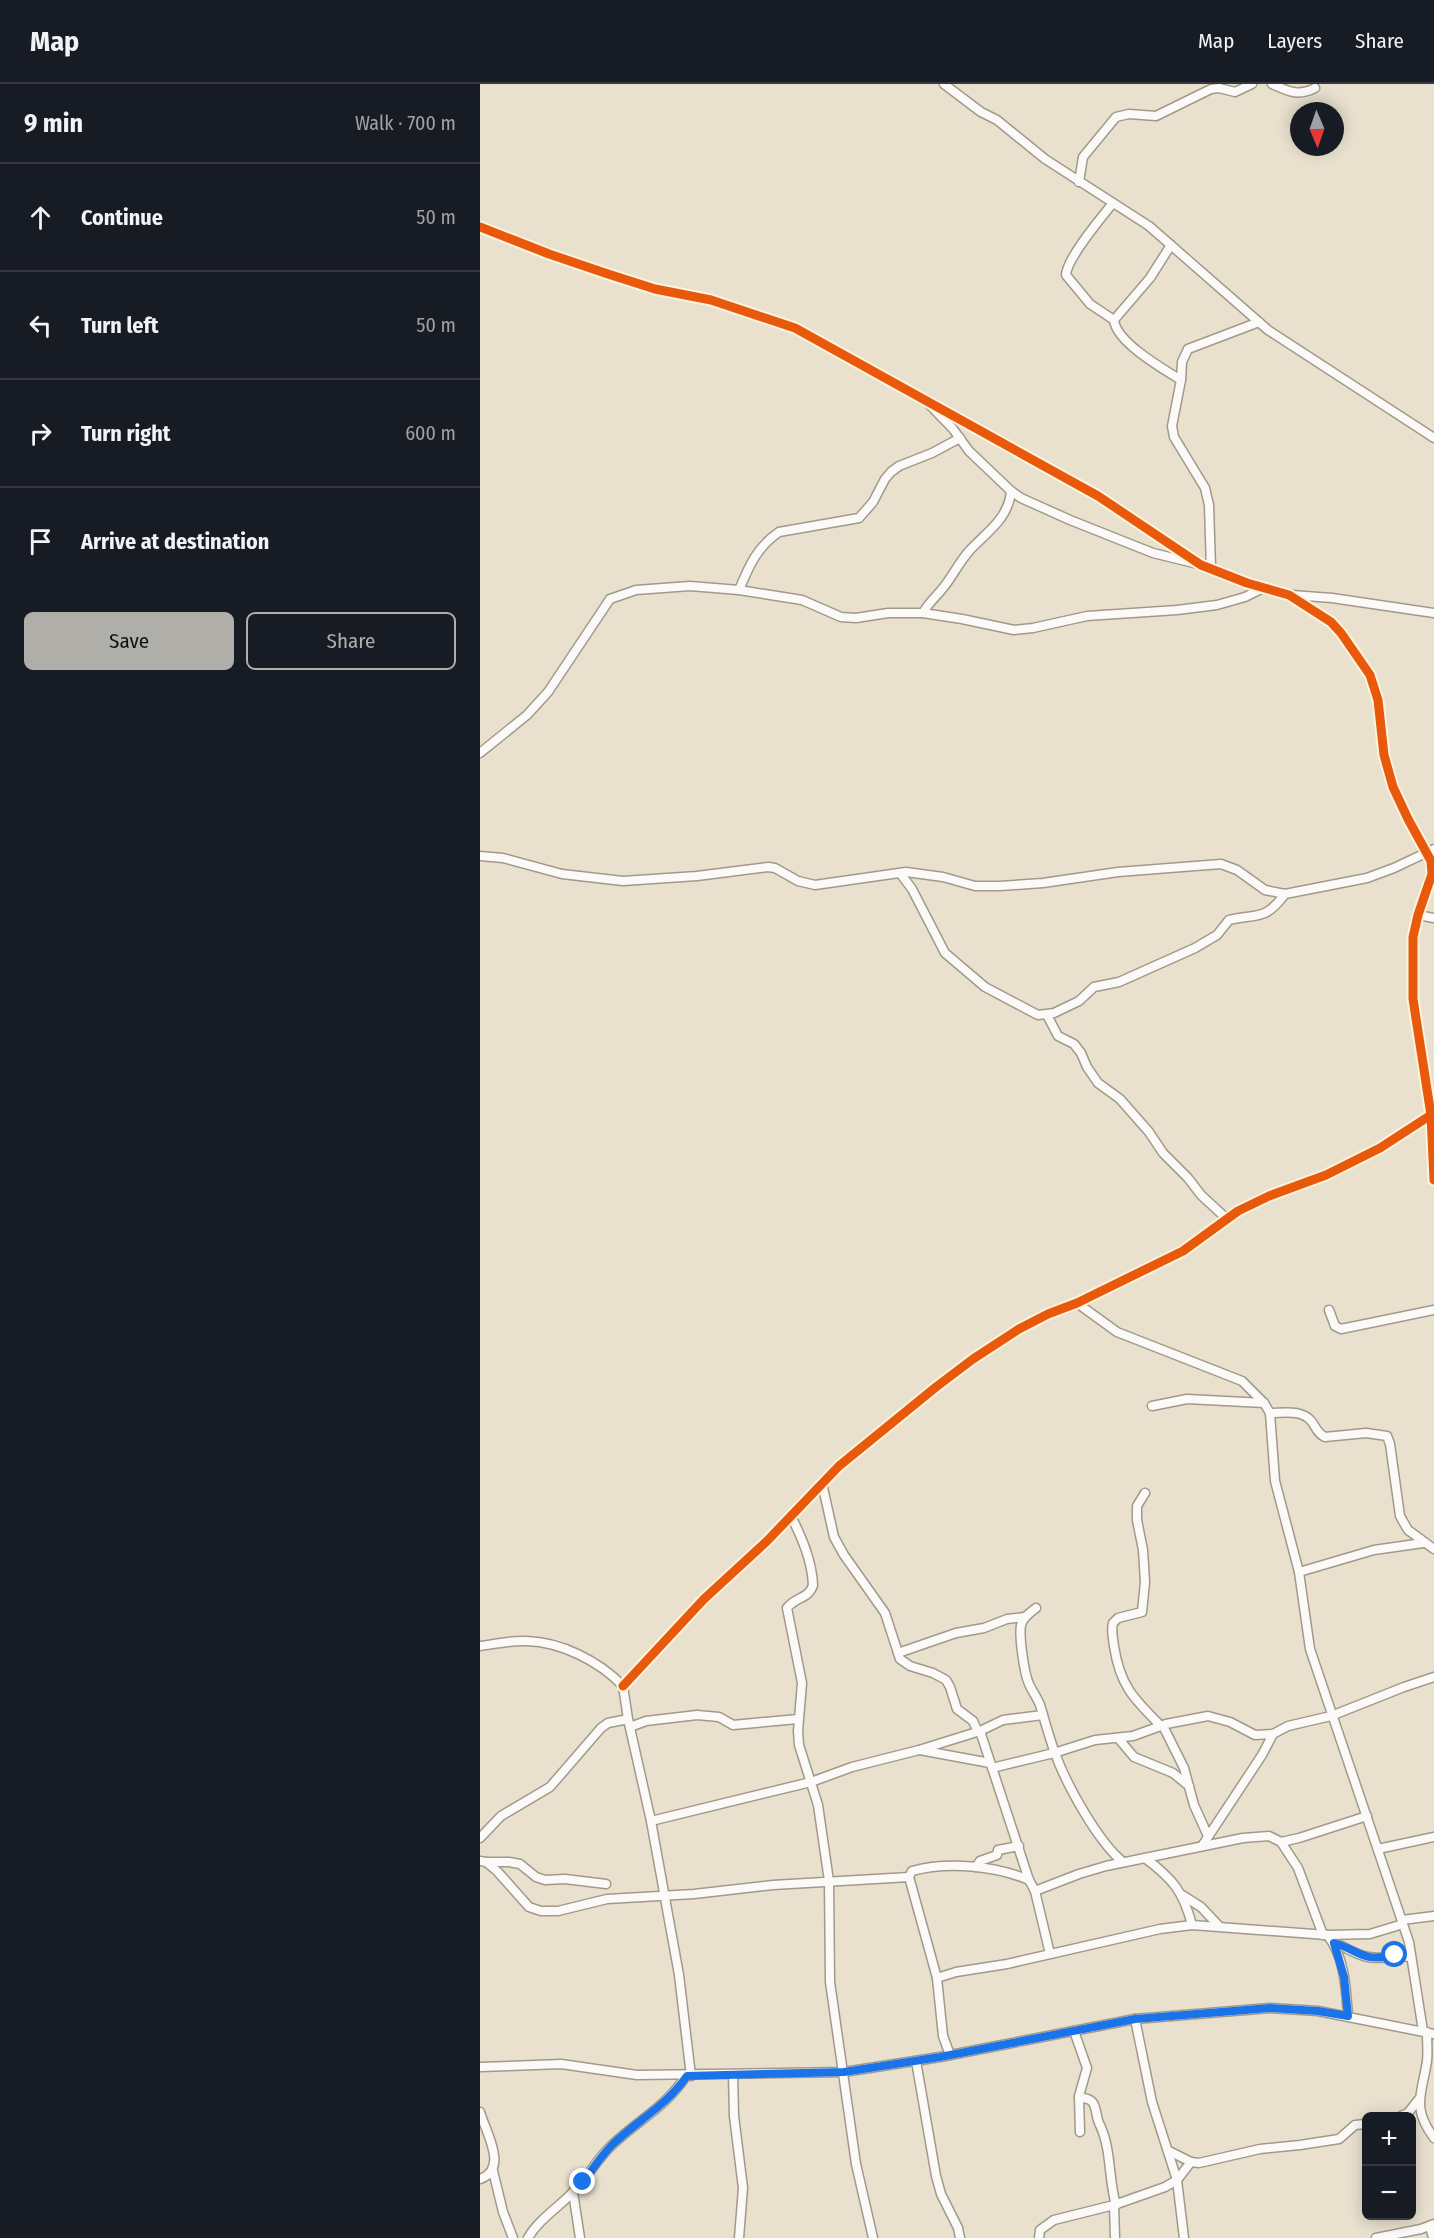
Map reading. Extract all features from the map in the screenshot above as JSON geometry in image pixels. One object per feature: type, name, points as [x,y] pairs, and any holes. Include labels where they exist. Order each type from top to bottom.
[{"type":"street","points":[[944,84],[981,112],[997,120],[1045,159],[1149,226],[1259,322],[1323,367],[1434,438]]},
{"type":"street","points":[[1079,182],[1083,157],[1116,117],[1129,114],[1156,116],[1210,89],[1219,88],[1235,92],[1252,84]]},
{"type":"street","points":[[1272,84],[1298,94],[1315,88]]},
{"type":"street","points":[[1113,203],[1076,254],[1066,275],[1090,304],[1114,320],[1115,325],[1128,342],[1151,361],[1181,380]]},
{"type":"street","points":[[480,227],[549,254],[655,289],[711,300],[784,324],[923,398],[1098,496],[1202,565]]},
{"type":"street","points":[[1114,320],[1150,278],[1171,245]]},
{"type":"street","points":[[1211,568],[1209,505],[1205,488],[1174,437],[1172,426],[1182,362],[1188,349],[1259,322]]},
{"type":"street","points":[[923,398],[969,451],[1011,491],[1021,498],[1070,520],[1153,553],[1202,565],[1263,588],[1289,595],[1332,598],[1434,613]]},
{"type":"street","points":[[739,590],[753,556],[779,532],[859,518],[873,502],[885,478],[891,472],[899,466],[932,453],[960,438]]},
{"type":"street","points":[[923,614],[960,561],[999,521],[1010,501],[1011,491]]},
{"type":"street","points":[[480,753],[526,715],[548,692],[609,599],[636,590],[690,586],[739,590],[802,600],[842,617],[856,618],[888,613],[923,614],[962,619],[1014,630],[1087,616],[1217,605],[1245,597],[1263,588]]},
{"type":"street","points":[[1289,595],[1331,622],[1370,675],[1378,700],[1384,755],[1393,787],[1408,819],[1430,850],[1432,874],[1413,937],[1413,999],[1432,1114],[1434,1180]]},
{"type":"street","points":[[480,856],[503,858],[562,874],[623,881],[707,875],[768,867],[775,868],[798,881],[815,885],[900,873],[933,875],[975,886],[1000,886],[1043,883],[1118,872],[1221,864],[1237,870],[1265,891],[1285,894],[1367,878],[1394,868],[1430,850]]},
{"type":"street","points":[[900,873],[915,895],[941,947],[950,958],[985,987],[1034,1014],[1047,1015],[1079,1001],[1094,987],[1119,982],[1196,948],[1217,935],[1229,920],[1261,915],[1275,907],[1285,894]]},
{"type":"street","points":[[1418,915],[1434,918]]},
{"type":"street","points":[[1047,1015],[1058,1036],[1074,1044],[1081,1053],[1098,1083],[1120,1099],[1149,1132],[1163,1153],[1201,1195],[1227,1219]]},
{"type":"street","points":[[623,1686],[704,1599],[767,1541],[822,1483],[936,1387],[973,1359],[1019,1329],[1048,1314],[1077,1304],[1183,1251],[1227,1219],[1269,1196],[1326,1175],[1380,1148],[1432,1114]]},
{"type":"street","points":[[1077,1304],[1117,1332],[1242,1381],[1264,1403],[1270,1413],[1275,1481],[1299,1572],[1310,1649],[1403,1922],[1428,2032],[1427,2060],[1419,2099],[1424,2120],[1434,2138]]},
{"type":"street","points":[[1329,1310],[1335,1326],[1341,1329],[1434,1310]]},
{"type":"street","points":[[1152,1406],[1187,1399],[1264,1403]]},
{"type":"street","points":[[1270,1413],[1304,1415],[1325,1437],[1366,1433],[1387,1437],[1390,1444],[1400,1516],[1408,1530],[1434,1549]]},
{"type":"street","points":[[822,1483],[834,1538],[885,1613],[898,1653],[904,1663],[946,1680],[957,1709],[973,1721],[979,1731],[1029,1880],[1035,1891],[1050,1954]]},
{"type":"street","points":[[1145,1493],[1137,1506],[1145,1582],[1142,1612],[1118,1618],[1113,1623],[1115,1658],[1125,1684],[1162,1726],[1184,1768],[1194,1805],[1208,1836]]},
{"type":"street","points":[[791,1516],[803,1541],[813,1585],[806,1596],[794,1601],[787,1608],[802,1683],[798,1719],[799,1745],[818,1805],[830,1881],[830,1982],[856,2164],[873,2238]]},
{"type":"street","points":[[1299,1572],[1374,1550],[1424,1542]]},
{"type":"street","points":[[1036,1608],[1025,1617],[1021,1624],[1029,1684],[1043,1715],[1054,1753],[1064,1775],[1093,1825],[1115,1856],[1123,1862]]},
{"type":"street","points":[[898,1653],[1007,1619],[1025,1617]]},
{"type":"street","points":[[480,1646],[513,1641],[546,1644],[590,1661],[623,1686],[651,1821],[679,1976],[689,2076],[664,2104],[612,2145],[573,2192],[538,2225],[528,2238]]},
{"type":"street","points":[[919,1750],[991,1765],[1054,1753],[1095,1740],[1133,1736],[1162,1726],[1208,1716],[1223,1719],[1255,1735],[1273,1734],[1288,1726],[1331,1716],[1434,1677]]},
{"type":"street","points":[[480,1838],[501,1816],[550,1787],[601,1728],[608,1723],[629,1723],[697,1715],[719,1717],[733,1725],[798,1719]]},
{"type":"street","points":[[651,1821],[812,1782],[852,1767],[919,1750],[979,1731],[1003,1720],[1043,1715]]},
{"type":"street","points":[[1202,1846],[1262,1755],[1273,1734]]},
{"type":"street","points":[[1118,1738],[1134,1756],[1173,1773],[1189,1786]]},
{"type":"street","points":[[1281,1842],[1299,1839],[1367,1816]]},
{"type":"street","points":[[1035,1891],[1079,1874],[1123,1862],[1202,1846],[1269,1836],[1281,1842],[1298,1868],[1325,1935],[1334,1943],[1360,1956],[1370,1958],[1395,1955],[1411,1957]]},
{"type":"street","points":[[1378,1849],[1434,1837]]},
{"type":"street","points":[[976,1867],[980,1861],[997,1855],[998,1850],[1019,1846]]},
{"type":"street","points":[[1145,1858],[1163,1872],[1182,1894],[1192,1925]]},
{"type":"street","points":[[483,1862],[497,1871],[529,1906],[541,1911],[558,1911],[607,1899],[909,1877]]},
{"type":"street","points":[[483,1862],[520,1864],[545,1880],[565,1879],[606,1884]]},
{"type":"street","points":[[950,2055],[944,2036],[937,1978],[909,1877],[912,1871],[920,1869],[976,1867],[1009,1872],[1029,1880]]},
{"type":"street","points":[[1182,1894],[1202,1907],[1219,1926]]},
{"type":"street","points":[[937,1978],[956,1972],[1152,1931],[1192,1925],[1325,1935],[1370,1934],[1403,1922],[1434,1916]]},
{"type":"street","points":[[1334,1943],[1344,1977],[1348,2016]]},
{"type":"street","points":[[480,2067],[550,2064],[637,2075],[689,2076],[844,2072],[950,2055],[1135,2019],[1270,2008],[1318,2011],[1428,2032]]},
{"type":"street","points":[[1135,2019],[1152,2102],[1177,2180],[1184,2238]]},
{"type":"street","points":[[1074,2031],[1087,2068],[1079,2098],[1080,2132]]},
{"type":"street","points":[[916,2061],[941,2194],[958,2228],[960,2238]]},
{"type":"street","points":[[733,2074],[734,2116],[743,2188],[739,2238]]},
{"type":"street","points":[[1079,2098],[1087,2099],[1096,2107],[1099,2122],[1105,2134],[1115,2205],[1115,2238]]},
{"type":"street","points":[[1409,2112],[1419,2099]]},
{"type":"street","points":[[480,2112],[495,2155],[494,2171],[503,2212],[513,2238]]},
{"type":"street","points":[[1169,2151],[1191,2162],[1207,2162],[1260,2148],[1339,2139],[1355,2125],[1362,2124]]},
{"type":"street","points":[[1039,2238],[1040,2230],[1054,2220],[1115,2205],[1165,2187],[1177,2180],[1191,2162]]},
{"type":"street","points":[[480,2179],[494,2171]]},
{"type":"street","points":[[573,2192],[580,2238]]},
{"type":"street","points":[[1376,2238],[1432,2225],[1433,2238]]},
{"type":"cycle path","points":[[480,227],[608,274],[655,289],[711,300],[795,328],[1098,496],[1201,565],[1247,583],[1289,595],[1331,622],[1370,675],[1378,700],[1384,755],[1393,787],[1431,861],[1432,874],[1413,937],[1413,999],[1431,1115],[1434,1180]]},
{"type":"cycle path","points":[[623,1686],[704,1599],[767,1541],[839,1466],[973,1359],[1019,1329],[1048,1314],[1077,1303],[1183,1251],[1238,1211],[1269,1196],[1326,1175],[1380,1148],[1434,1113]]},
{"type":"route","points":[[583,2182],[612,2145],[664,2104],[687,2076],[844,2072],[940,2057],[1135,2019],[1221,2011],[1270,2008],[1318,2011],[1348,2016],[1344,1977],[1334,1943],[1360,1956],[1370,1958],[1395,1955]]}]
